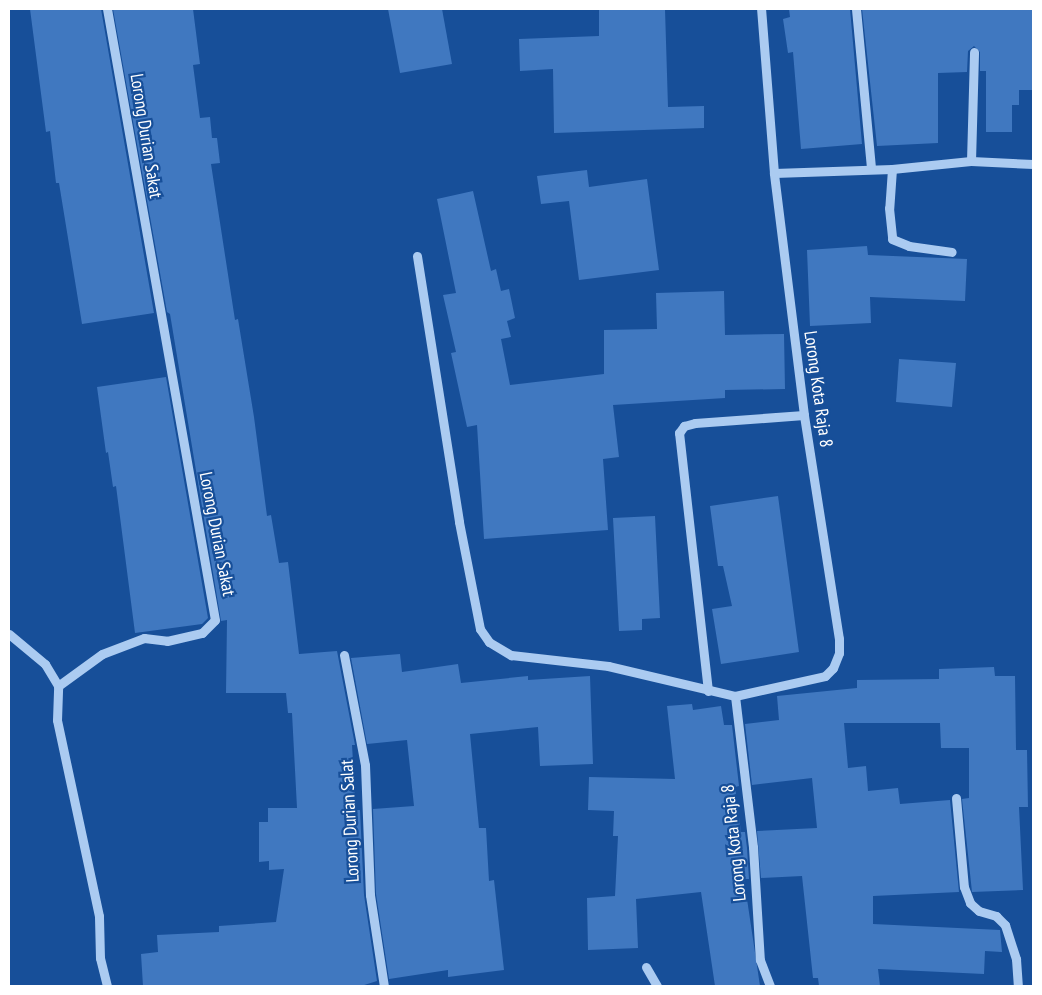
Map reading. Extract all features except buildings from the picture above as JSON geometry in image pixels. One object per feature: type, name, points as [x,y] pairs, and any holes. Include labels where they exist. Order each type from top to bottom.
[{"type":"street","name":"Lorong Durian Sakat","points":[[58,686],[102,654],[144,638],[167,641],[202,633],[215,620],[107,9]]},
{"type":"street","name":"Lorong Kota Raja 8","points":[[417,256],[460,522],[480,628],[489,642],[511,655],[608,666],[735,696],[825,676],[833,668],[839,654],[839,639],[804,415],[774,173],[761,9]]},
{"type":"street","points":[[856,9],[871,168]]},
{"type":"street","points":[[971,161],[974,52]]},
{"type":"street","points":[[774,173],[871,168],[892,170],[971,161],[1033,164]]},
{"type":"street","points":[[892,170],[890,208],[892,239],[908,246],[952,252]]},
{"type":"street","points":[[708,691],[679,433],[684,426],[695,423],[804,415]]},
{"type":"street","points":[[9,634],[45,664],[58,686],[57,720],[99,916],[100,958],[106,986]]},
{"type":"street","name":"Lorong Durian Salat","points":[[344,655],[365,765],[370,895],[384,986]]},
{"type":"street","name":"Lorong Kota Raja 8","points":[[735,696],[752,847],[760,960],[770,986]]},
{"type":"street","points":[[956,798],[964,887],[970,903],[979,911],[996,916],[1005,925],[1016,959],[1018,986]]},
{"type":"street","points":[[646,968],[657,986]]}]
